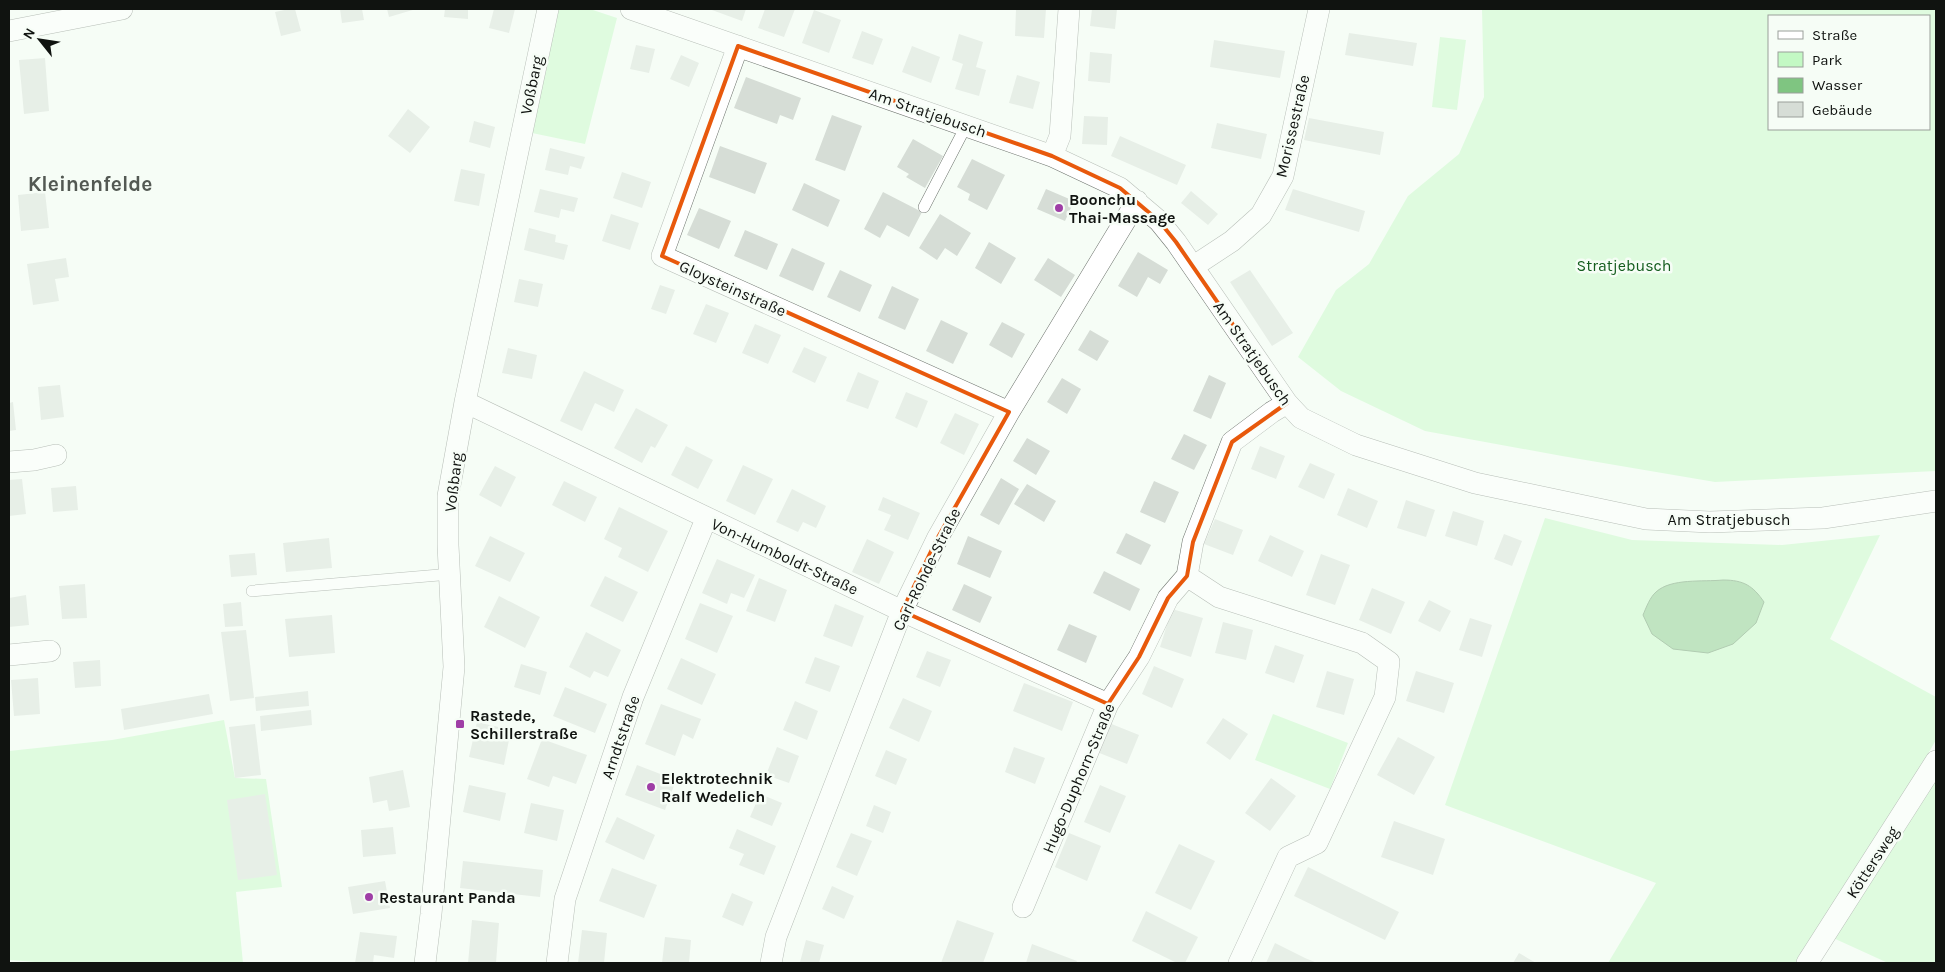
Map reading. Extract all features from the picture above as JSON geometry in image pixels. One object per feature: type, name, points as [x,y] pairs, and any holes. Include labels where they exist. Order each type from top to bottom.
[{"type":"street","points":[[9,31],[122,9]]},
{"type":"street","name":"Voßbarg","points":[[424,963],[431,914],[454,667],[451,574],[448,545],[448,496],[465,402],[548,9]]},
{"type":"street","name":"Am Stratjebusch","points":[[631,9],[1052,156],[1120,188],[1159,221],[1194,266],[1287,403],[1301,418],[1356,445],[1466,480],[1646,519],[1710,522],[1823,518],[1936,501]]},
{"type":"street","points":[[1052,156],[1060,136],[1069,9]]},
{"type":"street","name":"Morissestraße","points":[[1194,266],[1232,241],[1261,215],[1284,176],[1319,9]]},
{"type":"street","name":"Gloysteinstraße","points":[[738,46],[662,256],[1009,412]]},
{"type":"street","name":"Carl-Rohde-Straße","points":[[771,963],[776,937],[902,611],[938,539],[1009,412],[1137,201]]},
{"type":"street","name":"Von-Humboldt-Straße","points":[[465,402],[706,519],[902,611],[1108,704]]},
{"type":"street","points":[[1239,963],[1288,857],[1317,843],[1385,697],[1389,662],[1362,643],[1218,597],[1187,576],[1193,542],[1232,442],[1287,403]]},
{"type":"street","points":[[9,462],[34,460],[56,455]]},
{"type":"street","name":"Arndtstraße","points":[[557,963],[565,899],[633,697],[706,519]]},
{"type":"street","name":"Hugo-Duphorn-Straße","points":[[1023,907],[1108,704],[1138,657],[1168,598],[1187,576]]},
{"type":"street","points":[[9,655],[50,651]]},
{"type":"street","name":"Köttersweg","points":[[1807,963],[1936,761]]},
{"type":"lane","points":[[924,207],[966,126]]},
{"type":"lane","points":[[252,591],[451,574]]},
{"type":"highlighted area","points":[[738,46],[1052,156],[1120,188],[1159,221],[1176,242],[1287,403],[1232,442],[1193,542],[1187,576],[1168,598],[1139,657],[1108,704],[902,611],[937,539],[1009,412],[662,256]]},
{"type":"green space","points":[[558,9],[590,9],[617,18],[585,144],[532,133]]},
{"type":"green space","name":"Stratjebusch","points":[[1482,9],[1936,9],[1936,471],[1715,482],[1425,431],[1341,391],[1298,357],[1336,290],[1369,264],[1408,196],[1459,154],[1484,97]]},
{"type":"green space","points":[[1440,37],[1466,40],[1457,110],[1432,107]]},
{"type":"green space","points":[[1545,518],[1632,540],[1782,545],[1880,535],[1830,639],[1936,697],[1936,740],[1807,963],[1608,963],[1656,883],[1445,805]]},
{"type":"green space","points":[[1273,714],[1348,743],[1330,789],[1255,760]]},
{"type":"green space","points":[[224,720],[235,778],[266,779],[282,887],[236,892],[243,963],[48,963],[10,960],[9,751],[112,740]]},
{"type":"green space","points":[[1936,761],[1936,963],[1888,963],[1831,937]]},
{"type":"water","points":[[1723,580],[1737,581],[1747,585],[1764,602],[1756,623],[1733,644],[1708,653],[1673,649],[1652,634],[1643,615],[1656,592],[1670,584]]},
{"type":"building","points":[[295,9],[301,31],[281,36],[275,12]]},
{"type":"building","points":[[340,9],[362,9],[364,20],[342,23]]},
{"type":"building","points":[[387,9],[416,9],[389,17]]},
{"type":"building","points":[[445,9],[468,9],[468,19],[444,17]]},
{"type":"building","points":[[494,9],[515,9],[509,33],[489,28]]},
{"type":"building","points":[[712,9],[746,9],[742,21]]},
{"type":"building","points":[[765,9],[795,9],[784,37],[758,28]]},
{"type":"building","points":[[1016,9],[1046,9],[1044,38],[1015,36]]},
{"type":"building","points":[[1092,9],[1117,9],[1115,29],[1090,26]]},
{"type":"building","points":[[814,10],[841,20],[829,53],[802,43]]},
{"type":"building","points":[[862,31],[883,39],[873,65],[852,58]]},
{"type":"building","points":[[1349,33],[1417,43],[1413,66],[1345,55]]},
{"type":"building","points":[[959,34],[983,42],[976,67],[986,70],[979,96],[955,89],[963,64],[952,60]]},
{"type":"building","points":[[1214,40],[1285,51],[1280,78],[1210,67]]},
{"type":"building","points":[[636,45],[655,49],[649,73],[630,69]]},
{"type":"building","points":[[912,46],[940,57],[931,83],[902,72]]},
{"type":"building","points":[[1090,52],[1112,54],[1110,83],[1088,81]]},
{"type":"building","points":[[681,55],[699,63],[689,87],[670,79]]},
{"type":"building","points":[[45,58],[49,111],[24,114],[19,60]]},
{"type":"building","points":[[1017,75],[1040,82],[1033,109],[1009,103]]},
{"type":"building","points":[[746,77],[801,98],[793,120],[780,115],[777,124],[734,108]]},
{"type":"building","points":[[408,109],[430,127],[410,153],[388,136]]},
{"type":"building","points":[[832,115],[862,126],[845,171],[815,160]]},
{"type":"building","points":[[1084,116],[1108,117],[1107,145],[1082,144]]},
{"type":"building","points":[[1309,118],[1384,132],[1380,155],[1304,140]]},
{"type":"building","points":[[474,121],[495,127],[490,148],[469,142]]},
{"type":"building","points":[[1217,123],[1267,134],[1261,159],[1211,148]]},
{"type":"building","points":[[1120,136],[1186,165],[1177,185],[1111,156]]},
{"type":"building","points":[[913,139],[943,156],[925,188],[906,177],[909,174],[897,167]]},
{"type":"building","points":[[720,146],[767,163],[755,194],[709,177]]},
{"type":"building","points":[[550,148],[585,157],[581,169],[570,166],[568,175],[545,170]]},
{"type":"building","points":[[972,159],[1005,175],[987,210],[968,200],[970,194],[957,187]]},
{"type":"building","points":[[461,169],[485,174],[479,206],[454,201]]},
{"type":"building","points":[[622,172],[651,182],[642,208],[613,198]]},
{"type":"building","points":[[804,183],[840,200],[828,227],[792,210]]},
{"type":"building","points":[[540,189],[578,198],[574,212],[561,209],[559,218],[534,212]]},
{"type":"building","points":[[1046,189],[1074,201],[1065,221],[1037,209]]},
{"type":"building","points":[[1293,189],[1365,211],[1359,232],[1285,210]]},
{"type":"building","points":[[1191,191],[1218,214],[1208,225],[1181,203]]},
{"type":"building","points":[[45,192],[49,228],[21,231],[18,195]]},
{"type":"building","points":[[883,192],[922,212],[909,237],[887,225],[880,238],[864,229]]},
{"type":"building","points":[[699,208],[731,221],[719,249],[687,235]]},
{"type":"building","points":[[611,214],[639,223],[630,250],[602,241]]},
{"type":"building","points":[[940,214],[971,233],[957,256],[945,248],[937,260],[919,248]]},
{"type":"building","points":[[529,228],[556,235],[555,242],[568,245],[564,260],[524,250]]},
{"type":"building","points":[[745,230],[778,244],[767,270],[734,256]]},
{"type":"building","points":[[989,242],[1016,258],[1001,284],[975,268]]},
{"type":"building","points":[[792,248],[825,263],[813,291],[779,276]]},
{"type":"building","points":[[1138,252],[1168,270],[1160,284],[1148,277],[1137,297],[1118,286]]},
{"type":"building","points":[[66,258],[69,277],[55,279],[59,301],[33,305],[27,264]]},
{"type":"building","points":[[1048,258],[1075,275],[1061,297],[1034,280]]},
{"type":"building","points":[[840,270],[872,285],[860,312],[827,297]]},
{"type":"building","points":[[1250,270],[1293,333],[1272,346],[1230,282]]},
{"type":"building","points":[[519,279],[543,284],[538,307],[514,302]]},
{"type":"building","points":[[660,285],[675,290],[666,314],[651,309]]},
{"type":"building","points":[[892,286],[919,299],[905,330],[878,318]]},
{"type":"building","points":[[706,304],[729,313],[716,343],[693,334]]},
{"type":"building","points":[[941,320],[968,333],[953,364],[926,351]]},
{"type":"building","points":[[1002,322],[1025,334],[1012,358],[989,345]]},
{"type":"building","points":[[755,324],[781,335],[768,364],[742,353]]},
{"type":"building","points":[[1090,330],[1109,341],[1097,361],[1078,350]]},
{"type":"building","points":[[804,347],[827,357],[815,383],[792,372]]},
{"type":"building","points":[[508,348],[537,355],[532,379],[502,373]]},
{"type":"building","points":[[584,371],[624,390],[614,412],[595,403],[582,431],[560,421]]},
{"type":"building","points":[[858,372],[879,381],[868,409],[846,401]]},
{"type":"building","points":[[1209,375],[1226,383],[1211,419],[1193,411]]},
{"type":"building","points":[[1062,378],[1081,389],[1067,414],[1047,402]]},
{"type":"building","points":[[60,385],[64,417],[41,420],[38,387]]},
{"type":"building","points":[[906,392],[928,401],[917,428],[895,418]]},
{"type":"building","points":[[13,402],[16,430],[9,431],[9,403]]},
{"type":"building","points":[[636,408],[668,425],[655,448],[651,446],[642,463],[614,448]]},
{"type":"building","points":[[955,413],[979,424],[964,455],[940,443]]},
{"type":"building","points":[[1184,434],[1207,445],[1194,470],[1171,459]]},
{"type":"building","points":[[1027,438],[1050,451],[1036,475],[1013,461]]},
{"type":"building","points":[[686,446],[713,460],[698,489],[671,475]]},
{"type":"building","points":[[1260,446],[1285,456],[1276,479],[1251,469]]},
{"type":"building","points":[[1310,463],[1335,474],[1324,499],[1298,487]]},
{"type":"building","points":[[743,465],[773,479],[755,515],[726,501]]},
{"type":"building","points":[[495,466],[516,477],[501,507],[479,495]]},
{"type":"building","points":[[1001,478],[1019,489],[999,525],[980,515]]},
{"type":"building","points":[[22,479],[26,514],[9,516],[9,480]]},
{"type":"building","points":[[564,481],[597,497],[585,522],[552,505]]},
{"type":"building","points":[[1154,481],[1179,492],[1165,523],[1140,512]]},
{"type":"building","points":[[1027,484],[1056,501],[1044,522],[1014,504]]},
{"type":"building","points":[[76,486],[78,510],[53,512],[51,488]]},
{"type":"building","points":[[1348,488],[1378,501],[1367,528],[1337,515]]},
{"type":"building","points":[[792,489],[826,506],[816,528],[803,522],[798,532],[776,522]]},
{"type":"building","points":[[883,497],[920,513],[908,540],[884,530],[891,515],[878,510]]},
{"type":"building","points":[[1406,500],[1435,510],[1426,537],[1397,528]]},
{"type":"building","points":[[619,507],[668,531],[648,572],[618,557],[622,548],[604,539]]},
{"type":"building","points":[[1453,511],[1484,521],[1477,546],[1445,536]]},
{"type":"building","points":[[1215,519],[1243,530],[1233,555],[1204,544]]},
{"type":"building","points":[[1126,533],[1151,545],[1141,565],[1116,553]]},
{"type":"building","points":[[1504,534],[1522,541],[1512,566],[1494,559]]},
{"type":"building","points":[[1270,535],[1304,551],[1292,577],[1258,561]]},
{"type":"building","points":[[490,536],[525,553],[510,582],[475,566]]},
{"type":"building","points":[[968,536],[1002,551],[990,578],[957,564]]},
{"type":"building","points":[[329,538],[332,568],[286,572],[283,543]]},
{"type":"building","points":[[867,539],[894,552],[879,584],[852,572]]},
{"type":"building","points":[[255,553],[257,575],[231,577],[229,555]]},
{"type":"building","points":[[1321,554],[1350,565],[1335,605],[1306,595]]},
{"type":"building","points":[[717,559],[755,575],[744,598],[731,593],[727,604],[702,593]]},
{"type":"building","points":[[1104,571],[1140,589],[1130,611],[1093,593]]},
{"type":"building","points":[[605,576],[638,592],[623,622],[590,606]]},
{"type":"building","points":[[759,578],[787,590],[775,622],[746,611]]},
{"type":"building","points":[[85,584],[87,618],[62,619],[59,586]]},
{"type":"building","points":[[964,584],[992,597],[980,623],[952,610]]},
{"type":"building","points":[[1372,588],[1405,602],[1391,634],[1359,620]]},
{"type":"building","points":[[26,595],[29,625],[9,627],[9,598]]},
{"type":"building","points":[[499,596],[540,617],[525,648],[484,627]]},
{"type":"building","points":[[1429,600],[1451,611],[1440,632],[1418,621]]},
{"type":"building","points":[[241,602],[243,626],[225,627],[223,604]]},
{"type":"building","points":[[700,603],[733,616],[717,653],[685,639]]},
{"type":"building","points":[[835,604],[864,616],[852,647],[823,636]]},
{"type":"building","points":[[1172,609],[1203,618],[1191,657],[1160,647]]},
{"type":"building","points":[[332,615],[335,653],[289,657],[285,619]]},
{"type":"building","points":[[1470,618],[1492,625],[1482,657],[1459,650]]},
{"type":"building","points":[[1223,622],[1253,630],[1246,660],[1215,653]]},
{"type":"building","points":[[1069,624],[1097,636],[1086,663],[1057,650]]},
{"type":"building","points":[[246,630],[254,698],[230,701],[221,632]]},
{"type":"building","points":[[586,632],[621,650],[608,677],[594,671],[590,678],[569,667]]},
{"type":"building","points":[[1275,645],[1304,655],[1294,683],[1265,673]]},
{"type":"building","points":[[927,651],[951,660],[940,687],[916,677]]},
{"type":"building","points":[[815,657],[840,666],[830,692],[805,683]]},
{"type":"building","points":[[681,658],[716,674],[702,705],[667,689]]},
{"type":"building","points":[[100,660],[101,686],[75,688],[73,662]]},
{"type":"building","points":[[521,664],[547,672],[540,695],[514,687]]},
{"type":"building","points":[[1154,666],[1184,679],[1172,708],[1142,694]]},
{"type":"building","points":[[1327,671],[1354,679],[1344,715],[1316,707]]},
{"type":"building","points":[[1416,671],[1454,683],[1444,713],[1406,701]]},
{"type":"building","points":[[38,678],[40,714],[14,716],[11,680]]},
{"type":"building","points":[[1024,683],[1073,702],[1062,731],[1013,711]]},
{"type":"building","points":[[565,687],[607,704],[595,733],[553,716]]},
{"type":"building","points":[[308,691],[309,706],[256,711],[255,697]]},
{"type":"building","points":[[209,694],[213,714],[124,730],[121,709]]},
{"type":"building","points":[[903,698],[932,711],[919,742],[889,728]]},
{"type":"building","points":[[795,701],[818,711],[807,740],[783,730]]},
{"type":"building","points":[[661,704],[701,719],[693,739],[683,734],[675,756],[645,744]]},
{"type":"building","points":[[311,710],[312,725],[261,731],[260,716]]},
{"type":"building","points":[[1223,718],[1248,734],[1230,760],[1206,743]]},
{"type":"building","points":[[477,722],[511,730],[504,765],[469,757]]},
{"type":"building","points":[[1109,723],[1139,735],[1127,764],[1097,752]]},
{"type":"building","points":[[255,724],[261,775],[235,778],[229,727]]},
{"type":"building","points":[[1398,737],[1435,757],[1414,795],[1377,775]]},
{"type":"building","points":[[542,739],[587,755],[576,784],[553,776],[549,787],[527,779]]},
{"type":"building","points":[[777,747],[799,756],[789,783],[766,775]]},
{"type":"building","points":[[1014,747],[1045,758],[1035,784],[1005,772]]},
{"type":"building","points":[[886,750],[907,759],[896,785],[875,776]]},
{"type":"building","name":"Elektrotechnik Ralf Wedelich","points":[[637,765],[676,780],[665,810],[625,795]]},
{"type":"building","points":[[403,770],[410,807],[389,811],[387,800],[373,803],[369,777]]},
{"type":"building","points":[[1271,778],[1296,796],[1270,831],[1245,813]]},
{"type":"building","points":[[469,785],[506,793],[500,821],[463,812]]},
{"type":"building","points":[[1100,785],[1126,796],[1110,833],[1084,822]]},
{"type":"building","points":[[265,794],[277,875],[238,880],[227,800]]},
{"type":"building","points":[[760,794],[782,803],[772,826],[750,817]]},
{"type":"building","points":[[531,803],[564,810],[557,841],[524,833]]},
{"type":"building","points":[[874,805],[891,812],[883,833],[866,826]]},
{"type":"building","points":[[617,817],[655,835],[644,860],[605,842]]},
{"type":"building","points":[[1394,821],[1445,839],[1433,875],[1381,857]]},
{"type":"building","points":[[393,827],[396,854],[363,857],[361,830]]},
{"type":"building","points":[[737,829],[776,846],[764,875],[739,865],[744,854],[729,848]]},
{"type":"building","points":[[851,833],[872,841],[857,876],[836,867]]},
{"type":"building","points":[[1069,833],[1101,846],[1087,881],[1055,867]]},
{"type":"building","points":[[1179,844],[1215,861],[1191,910],[1155,893]]},
{"type":"building","points":[[463,861],[543,870],[540,897],[460,888]]},
{"type":"building","points":[[1308,867],[1399,912],[1385,940],[1294,896]]},
{"type":"building","points":[[612,868],[657,885],[644,918],[599,901]]},
{"type":"building","name":"Restaurant Panda","points":[[385,881],[390,908],[353,914],[348,887]]},
{"type":"building","points":[[832,886],[854,896],[844,919],[822,909]]},
{"type":"building","points":[[732,893],[753,902],[743,926],[722,917]]},
{"type":"building","points":[[1146,911],[1198,937],[1185,963],[1177,963],[1132,941]]},
{"type":"building","points":[[472,920],[499,923],[496,963],[468,963]]},
{"type":"building","points":[[957,920],[994,933],[983,963],[941,963]]},
{"type":"building","points":[[582,930],[607,933],[604,963],[578,963]]},
{"type":"building","points":[[360,932],[397,936],[394,958],[374,955],[373,963],[355,963]]},
{"type":"building","points":[[665,937],[691,940],[689,963],[662,963]]},
{"type":"building","points":[[806,940],[824,945],[819,963],[800,962]]},
{"type":"building","points":[[1275,943],[1305,958],[1317,963],[1266,963]]},
{"type":"building","points":[[1032,944],[1077,961],[1076,963],[1026,963]]},
{"type":"building","points":[[1519,953],[1536,963],[1513,963]]},
{"type":"place","name":"Boonchu Thai-Massage","points":[[1059,208]]},
{"type":"place","name":"Rastede, Schillerstraße","points":[[460,724]]},
{"type":"place","name":"Elektrotechnik Ralf Wedelich","points":[[651,787]]},
{"type":"place","name":"Restaurant Panda","points":[[369,897]]},
{"type":"district","name":"Kleinenfelde","points":[[90,184]]}]
